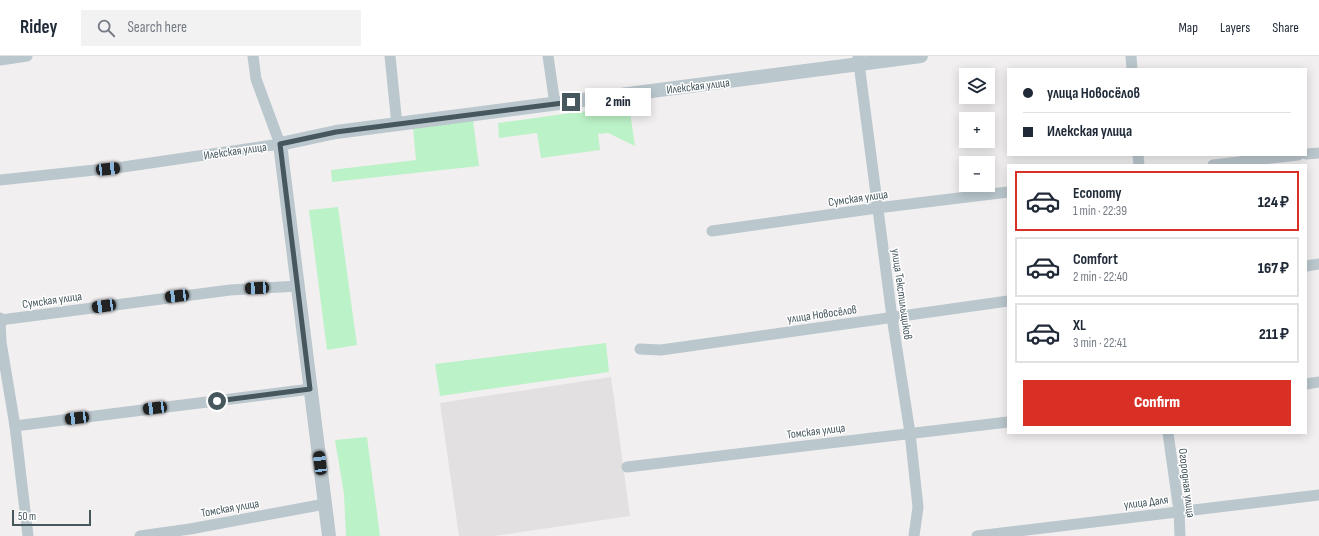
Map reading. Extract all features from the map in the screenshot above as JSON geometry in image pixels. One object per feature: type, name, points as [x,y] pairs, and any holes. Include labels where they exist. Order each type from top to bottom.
[{"type":"street","points":[[0,60],[27,56]]},
{"type":"street","points":[[253,56],[256,79],[280,144],[328,536]]},
{"type":"street","points":[[390,56],[396,124]]},
{"type":"street","points":[[548,56],[555,104]]},
{"type":"street","name":"Илекская улица","points":[[0,180],[123,167],[280,144],[336,132],[765,77],[858,60],[921,56]]},
{"type":"street","points":[[1131,56],[1132,68]]},
{"type":"street","name":"улица Текстильщиков","points":[[858,60],[892,317],[910,433],[918,507],[914,536]]},
{"type":"street","points":[[1307,154],[1319,152]]},
{"type":"street","points":[[1222,164],[1290,156]]},
{"type":"street","name":"Сумская улица","points":[[712,231],[877,208],[1007,192]]},
{"type":"street","points":[[1307,266],[1319,264]]},
{"type":"street","name":"Сумская улица","points":[[0,319],[230,290],[298,286]]},
{"type":"street","name":"улица Новосёлов","points":[[640,349],[661,350],[1007,301]]},
{"type":"street","points":[[0,319],[0,342],[15,426],[28,536]]},
{"type":"street","points":[[1307,384],[1319,382]]},
{"type":"street","points":[[15,426],[310,389]]},
{"type":"street","name":"Томская улица","points":[[627,467],[1007,422]]},
{"type":"street","name":"Огородная улица","points":[[1168,434],[1179,511],[1180,536]]},
{"type":"street","name":"улица Даля","points":[[977,536],[1319,495]]},
{"type":"street","name":"Томская улица","points":[[140,536],[325,504]]},
{"type":"shaded area","points":[[611,377],[630,516],[494,536],[459,536],[440,403]]},
{"type":"green space","points":[[629,105],[635,146],[608,133],[598,134],[600,150],[541,158],[537,133],[499,138],[498,123]]},
{"type":"green space","points":[[473,120],[479,166],[332,182],[331,170],[416,160],[413,128]]},
{"type":"green space","points":[[338,207],[357,345],[327,350],[309,210]]},
{"type":"green space","points":[[606,343],[609,372],[440,396],[435,364]]},
{"type":"green space","points":[[367,437],[380,536],[346,536],[344,494],[335,440]]},
{"type":"route","points":[[217,401],[310,389],[280,144],[363,128],[571,102]]}]
